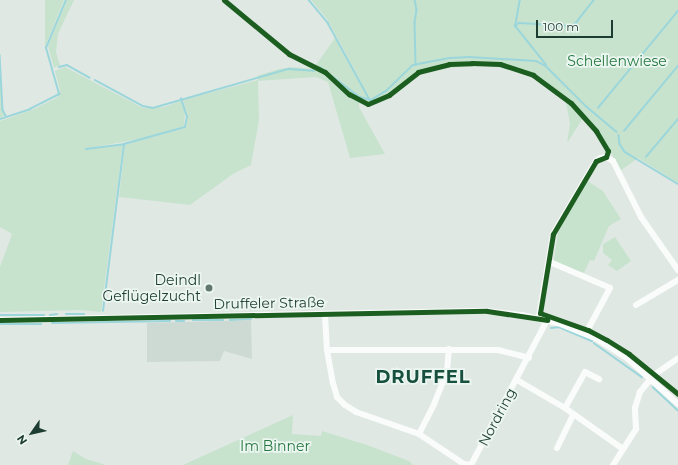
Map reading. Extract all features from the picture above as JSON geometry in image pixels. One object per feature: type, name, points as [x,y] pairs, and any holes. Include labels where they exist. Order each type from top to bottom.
[{"type":"street","points":[[539,318],[550,262],[553,234],[596,161],[606,157],[613,161],[641,217],[678,270]]},
{"type":"street","points":[[550,262],[610,288],[586,333]]},
{"type":"street","points":[[636,305],[678,280]]},
{"type":"street","name":"Druffeler Straße","points":[[0,320],[487,311],[539,318],[586,333],[627,358],[678,404]]},
{"type":"street","name":"Nordring","points":[[325,314],[327,350],[335,392],[345,405],[356,412],[419,434],[464,464],[471,465],[529,358],[547,320]]},
{"type":"street","points":[[419,434],[434,404],[447,372],[449,348]]},
{"type":"street","points":[[327,350],[449,348],[498,350],[529,358]]},
{"type":"street","points":[[613,465],[636,429],[636,400],[650,379],[678,358]]},
{"type":"street","points":[[564,408],[585,372],[599,379]]},
{"type":"street","points":[[517,380],[564,408],[623,450]]},
{"type":"street","points":[[557,448],[573,415]]},
{"type":"shaded area","points":[[251,320],[252,359],[224,351],[220,361],[147,362],[147,323]]},
{"type":"green space","points":[[45,0],[64,0],[45,47]]},
{"type":"green space","points":[[67,0],[74,0],[58,34],[56,52],[60,65],[54,68],[48,46]]},
{"type":"green space","name":"Schellenwiese","points":[[311,0],[678,0],[678,183],[638,158],[620,171],[607,144],[585,115],[567,143],[570,124],[566,102],[532,77],[500,67],[472,65],[428,71],[419,74],[376,104],[359,103],[359,107],[385,154],[350,158],[328,82],[316,77],[258,81],[259,120],[251,165],[233,174],[190,205],[119,197],[125,144],[186,128],[188,116],[183,100],[258,80],[257,76],[279,69],[292,67],[313,69],[335,38],[369,97],[327,19]]},
{"type":"green space","points":[[0,63],[2,110],[5,115],[0,118]]},
{"type":"green space","points":[[65,67],[143,108],[164,107],[181,101],[185,111],[184,126],[145,138],[84,149],[123,145],[101,312],[81,310],[0,312],[0,267],[12,234],[0,227],[0,121],[32,110],[58,97],[60,91],[55,71]]},
{"type":"green space","points":[[586,180],[603,191],[621,219],[609,226],[594,261],[590,260],[584,273],[555,263],[554,259],[558,233]]},
{"type":"green space","points":[[615,237],[631,261],[617,271],[608,265],[612,260],[603,253],[603,244]]},
{"type":"green space","name":"Im Binner","points":[[293,415],[292,434],[321,436],[322,431],[367,445],[409,461],[413,465],[183,465]]},
{"type":"green space","points":[[73,451],[86,459],[106,465],[68,465]]},
{"type":"waterway","points":[[0,119],[30,109],[59,94],[46,48],[66,0]]},
{"type":"waterway","points":[[309,0],[328,23],[370,100]]},
{"type":"waterway","points":[[415,0],[417,10],[415,23],[416,65]]},
{"type":"waterway","points":[[515,27],[520,0]]},
{"type":"waterway","points":[[546,65],[515,26],[519,23],[571,26],[575,24],[594,0]]},
{"type":"waterway","points":[[598,108],[678,11]]},
{"type":"waterway","points":[[0,55],[3,110],[6,116]]},
{"type":"waterway","points":[[320,67],[360,97],[371,100],[386,91],[413,65],[450,58],[469,57],[536,61],[546,66],[586,106],[617,132]]},
{"type":"waterway","points":[[59,67],[67,65],[90,78]]},
{"type":"waterway","points":[[624,131],[678,66]]},
{"type":"waterway","points":[[95,80],[143,106],[153,108],[288,69],[314,71]]},
{"type":"waterway","points":[[103,311],[124,144],[185,127],[187,117],[181,99]]},
{"type":"waterway","points":[[646,157],[678,119]]},
{"type":"waterway","points":[[619,135],[620,144],[625,152],[678,184]]},
{"type":"waterway","points":[[86,149],[124,144]]},
{"type":"waterway","points":[[50,315],[57,314]]},
{"type":"waterway","points":[[66,314],[84,314]]},
{"type":"waterway","points":[[0,315],[44,315]]},
{"type":"waterway","points":[[230,320],[251,319]]},
{"type":"waterway","points":[[193,320],[223,320]]},
{"type":"waterway","points":[[52,323],[170,321]]},
{"type":"waterway","points":[[176,321],[184,321]]},
{"type":"waterway","points":[[0,324],[41,324]]},
{"type":"waterway","points":[[551,328],[559,327],[592,341]]},
{"type":"waterway","points":[[594,343],[642,377]]},
{"type":"waterway","points":[[653,387],[678,410]]},
{"type":"cycle path","points":[[224,0],[289,54],[325,72],[349,94],[368,104],[389,95],[418,72],[449,64],[472,63],[500,64],[533,75],[571,103],[596,131],[608,151],[606,157],[596,161],[553,234],[540,313],[588,330],[607,340],[629,354],[678,394]]},
{"type":"cycle path","points":[[0,320],[487,311],[547,320]]},
{"type":"place","name":"Deindl Geflügelzucht","points":[[209,288]]},
{"type":"district","name":"DRUFFEL","points":[[423,377]]}]
